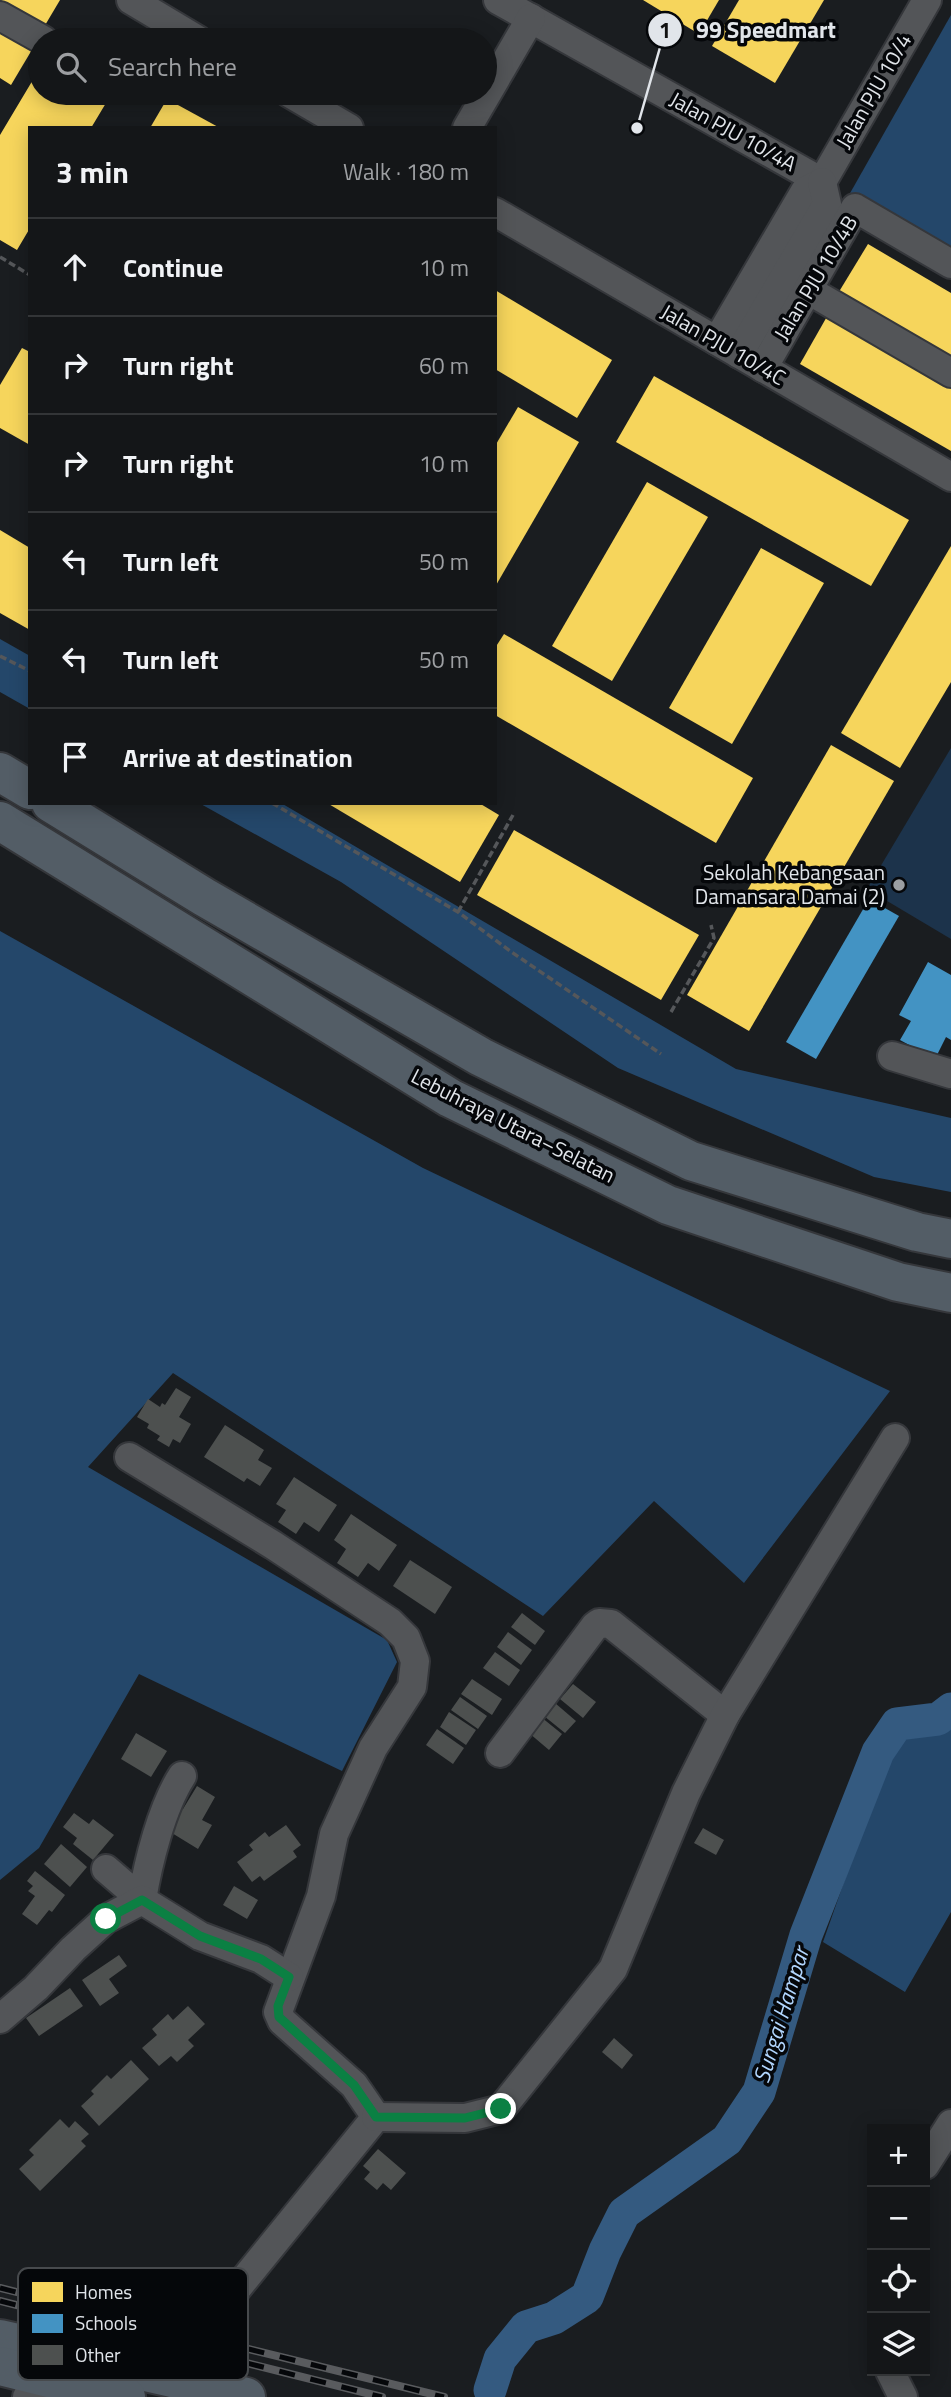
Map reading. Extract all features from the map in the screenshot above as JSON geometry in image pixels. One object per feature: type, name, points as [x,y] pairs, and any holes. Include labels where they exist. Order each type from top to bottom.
[{"type":"highway","points":[[0,772],[28,789]]},
{"type":"highway","points":[[54,805],[204,897],[481,1057],[691,1161],[917,1232],[951,1239]]},
{"type":"highway","name":"Lebuhraya Utara–Selatan","points":[[0,821],[450,1098],[668,1205],[898,1282],[951,1293]]},
{"type":"highway","points":[[0,2339],[18,2343]]},
{"type":"highway","points":[[0,2366],[18,2370]]},
{"type":"highway","points":[[57,2380],[126,2397]]},
{"type":"highway","points":[[180,2380],[247,2397]]},
{"type":"street","points":[[131,0],[178,28]]},
{"type":"street","name":"Jalan PJU 10/4A","points":[[498,0],[822,182]]},
{"type":"street","name":"Jalan PJU 10/4","points":[[728,347],[805,191],[822,182],[927,0]]},
{"type":"street","points":[[0,16],[28,32]]},
{"type":"street","points":[[497,76],[531,18]]},
{"type":"street","points":[[310,105],[346,126]]},
{"type":"street","points":[[468,126],[480,105]]},
{"type":"street","name":"Jalan PJU 10/4B","points":[[763,368],[855,208],[951,264]]},
{"type":"street","name":"Jalan PJU 10/4C","points":[[497,213],[951,477]]},
{"type":"street","points":[[808,290],[951,373]]},
{"type":"street","points":[[892,1056],[951,1074]]},
{"type":"street","points":[[376,2117],[465,2118],[501,2109],[612,1969],[686,1793],[725,1715],[895,1438]]},
{"type":"street","points":[[129,1457],[273,1545],[390,1622],[406,1639],[415,1661],[412,1687],[373,1748],[334,1834],[321,1896],[278,2006],[279,2017],[354,2085],[376,2117]]},
{"type":"street","points":[[500,1753],[599,1623],[611,1624],[725,1715]]},
{"type":"street","points":[[142,1900],[148,1866],[159,1831],[182,1776]]},
{"type":"street","points":[[106,1870],[142,1900],[200,1936],[261,1959],[289,1977]]},
{"type":"street","points":[[0,2019],[36,1989],[73,1949],[106,1919],[142,1900]]},
{"type":"street","points":[[248,2275],[376,2117]]},
{"type":"street","points":[[930,2157],[951,2124]]},
{"type":"street","points":[[892,2376],[903,2397]]},
{"type":"street","points":[[27,2397],[82,2386]]},
{"type":"path","points":[[0,257],[28,274]]},
{"type":"path","points":[[0,656],[28,670]]},
{"type":"path","points":[[275,805],[458,912],[661,1055]]},
{"type":"path","points":[[458,912],[513,815]]},
{"type":"path","points":[[671,1012],[714,938],[711,925]]},
{"type":"shaded area","points":[[951,15],[951,253],[849,195]]},
{"type":"shaded area","points":[[0,639],[28,655],[28,708],[0,692]]},
{"type":"shaded area","points":[[951,748],[951,939],[867,889]]},
{"type":"shaded area","points":[[203,805],[284,805],[736,1069],[951,1118],[951,1192],[874,1177],[618,1068],[341,882]]},
{"type":"shaded area","points":[[0,931],[423,1168],[890,1391],[744,1583],[654,1501],[543,1616],[173,1373],[88,1467],[387,1640],[397,1662],[342,1771],[139,1674],[39,1848],[0,1880]]},
{"type":"shaded area","points":[[951,1722],[951,1912],[905,1992],[823,1942],[884,1768],[906,1734],[941,1729]]},
{"type":"building: Homes","points":[[0,0],[60,0],[43,28],[34,28],[0,8]]},
{"type":"building: Homes","points":[[643,0],[719,0],[699,34]]},
{"type":"building: Homes","points":[[739,0],[824,0],[775,83],[712,46]]},
{"type":"building: Homes","points":[[0,22],[28,38],[28,56],[11,85],[0,78]]},
{"type":"building: Homes","points":[[28,88],[28,105],[105,105],[92,126],[28,126],[28,231],[17,250],[0,240],[0,135]]},
{"type":"building: Homes","points":[[163,105],[178,105],[216,126],[151,126]]},
{"type":"building: Homes","points":[[868,244],[951,293],[951,363],[837,295]]},
{"type":"building: Homes","points":[[497,291],[612,360],[577,418],[497,370]]},
{"type":"building: Homes","points":[[829,313],[951,383],[951,451],[800,364]]},
{"type":"building: Homes","points":[[22,348],[28,351],[28,444],[0,428],[0,385]]},
{"type":"building: Homes","points":[[654,376],[909,520],[871,586],[616,442]]},
{"type":"building: Homes","points":[[518,407],[579,442],[497,584],[497,443]]},
{"type":"building: Homes","points":[[647,482],[708,517],[612,681],[552,646]]},
{"type":"building: Homes","points":[[0,530],[28,547],[28,629],[0,613]]},
{"type":"building: Homes","points":[[951,546],[951,682],[900,768],[841,733]]},
{"type":"building: Homes","points":[[761,548],[824,583],[732,744],[669,708]]},
{"type":"building: Homes","points":[[504,634],[753,778],[716,843],[497,716],[497,645]]},
{"type":"building: Homes","points":[[831,745],[894,781],[749,1031],[687,995]]},
{"type":"building: Homes","points":[[330,805],[482,805],[499,815],[460,882]]},
{"type":"building: Homes","points":[[514,830],[699,935],[661,1000],[477,895]]},
{"type":"building: Schools","points":[[869,899],[899,916],[816,1059],[786,1042]]},
{"type":"building: Schools","points":[[928,962],[951,975],[951,1040],[946,1037],[935,1059],[900,1040],[911,1021],[899,1015]]},
{"type":"building: Other","points":[[176,1388],[191,1397],[179,1417],[191,1424],[180,1443],[173,1439],[169,1447],[157,1440],[160,1436],[147,1428],[149,1424],[137,1417],[148,1399],[160,1407],[162,1403],[165,1405]]},
{"type":"building: Other","points":[[225,1425],[264,1450],[258,1460],[272,1468],[260,1486],[247,1478],[244,1482],[204,1457]]},
{"type":"building: Other","points":[[294,1477],[337,1505],[319,1532],[304,1522],[296,1534],[278,1522],[286,1510],[276,1504]]},
{"type":"building: Other","points":[[351,1514],[397,1545],[379,1571],[368,1563],[358,1577],[337,1563],[346,1549],[334,1540]]},
{"type":"building: Other","points":[[410,1560],[452,1587],[435,1614],[393,1586]]},
{"type":"building: Other","points":[[522,1613],[545,1631],[535,1645],[511,1627]]},
{"type":"building: Other","points":[[508,1632],[532,1650],[521,1665],[497,1647]]},
{"type":"building: Other","points":[[495,1652],[520,1670],[509,1686],[483,1668]]},
{"type":"building: Other","points":[[472,1679],[502,1699],[492,1715],[461,1694]]},
{"type":"building: Other","points":[[573,1684],[596,1702],[583,1718],[560,1699]]},
{"type":"building: Other","points":[[460,1697],[487,1716],[478,1729],[451,1710]]},
{"type":"building: Other","points":[[555,1703],[576,1721],[565,1733],[544,1716]]},
{"type":"building: Other","points":[[449,1712],[476,1730],[466,1745],[440,1727]]},
{"type":"building: Other","points":[[541,1717],[562,1734],[549,1750],[529,1733]]},
{"type":"building: Other","points":[[437,1729],[464,1748],[453,1764],[426,1745]]},
{"type":"building: Other","points":[[136,1733],[167,1751],[151,1777],[121,1759]]},
{"type":"building: Other","points":[[197,1786],[215,1797],[202,1820],[212,1825],[198,1849],[167,1830],[177,1805],[183,1809]]},
{"type":"building: Other","points":[[74,1813],[89,1824],[93,1819],[114,1835],[93,1860],[73,1844],[77,1838],[63,1827]]},
{"type":"building: Other","points":[[286,1825],[301,1845],[293,1851],[297,1857],[264,1881],[260,1876],[252,1882],[237,1862],[253,1850],[249,1845],[265,1832],[269,1837]]},
{"type":"building: Other","points":[[703,1828],[724,1840],[716,1855],[694,1843]]},
{"type":"building: Other","points":[[61,1844],[87,1867],[70,1887],[44,1864]]},
{"type":"building: Other","points":[[35,1871],[65,1895],[37,1925],[22,1914],[35,1896],[28,1891],[33,1886],[27,1881]]},
{"type":"building: Other","points":[[234,1886],[258,1900],[247,1919],[223,1905]]},
{"type":"building: Other","points":[[119,1955],[127,1966],[109,1979],[119,1993],[100,2006],[82,1980]]},
{"type":"building: Other","points":[[70,1988],[83,2006],[39,2036],[26,2018]]},
{"type":"building: Other","points":[[188,2006],[205,2024],[188,2040],[194,2046],[177,2062],[171,2056],[159,2066],[142,2048],[157,2035],[152,2029],[168,2014],[173,2020]]},
{"type":"building: Other","points":[[614,2038],[633,2055],[622,2069],[602,2052]]},
{"type":"building: Other","points":[[131,2060],[149,2079],[99,2126],[81,2106],[94,2094],[91,2091],[107,2075],[111,2079]]},
{"type":"building: Other","points":[[60,2119],[69,2128],[75,2121],[89,2134],[81,2141],[86,2146],[40,2191],[19,2169],[34,2155],[29,2150]]},
{"type":"building: Other","points":[[378,2149],[406,2173],[391,2190],[383,2183],[377,2190],[364,2179],[370,2172],[363,2166]]},
{"type":"waterway","name":"Sungai Hampar","points":[[490,2390],[500,2359],[526,2327],[554,2318],[587,2297],[624,2213],[727,2140],[759,2092],[806,1935],[878,1752],[897,1724],[938,1719],[951,1709]]},
{"type":"railway","points":[[0,2288],[18,2292]]},
{"type":"railway","points":[[0,2301],[18,2306]]},
{"type":"railway","points":[[248,2349],[444,2397]]},
{"type":"railway","points":[[248,2363],[382,2397]]},
{"type":"place","name":"99 Speedmart","points":[[637,128]]},
{"type":"place","name":"Sekolah Kebangsaan Damansara Damai (2)","points":[[899,885]]},
{"type":"route","points":[[106,1919],[142,1900],[200,1936],[261,1959],[289,1977],[278,2006],[279,2017],[354,2085],[376,2117],[465,2118],[501,2109]]}]
